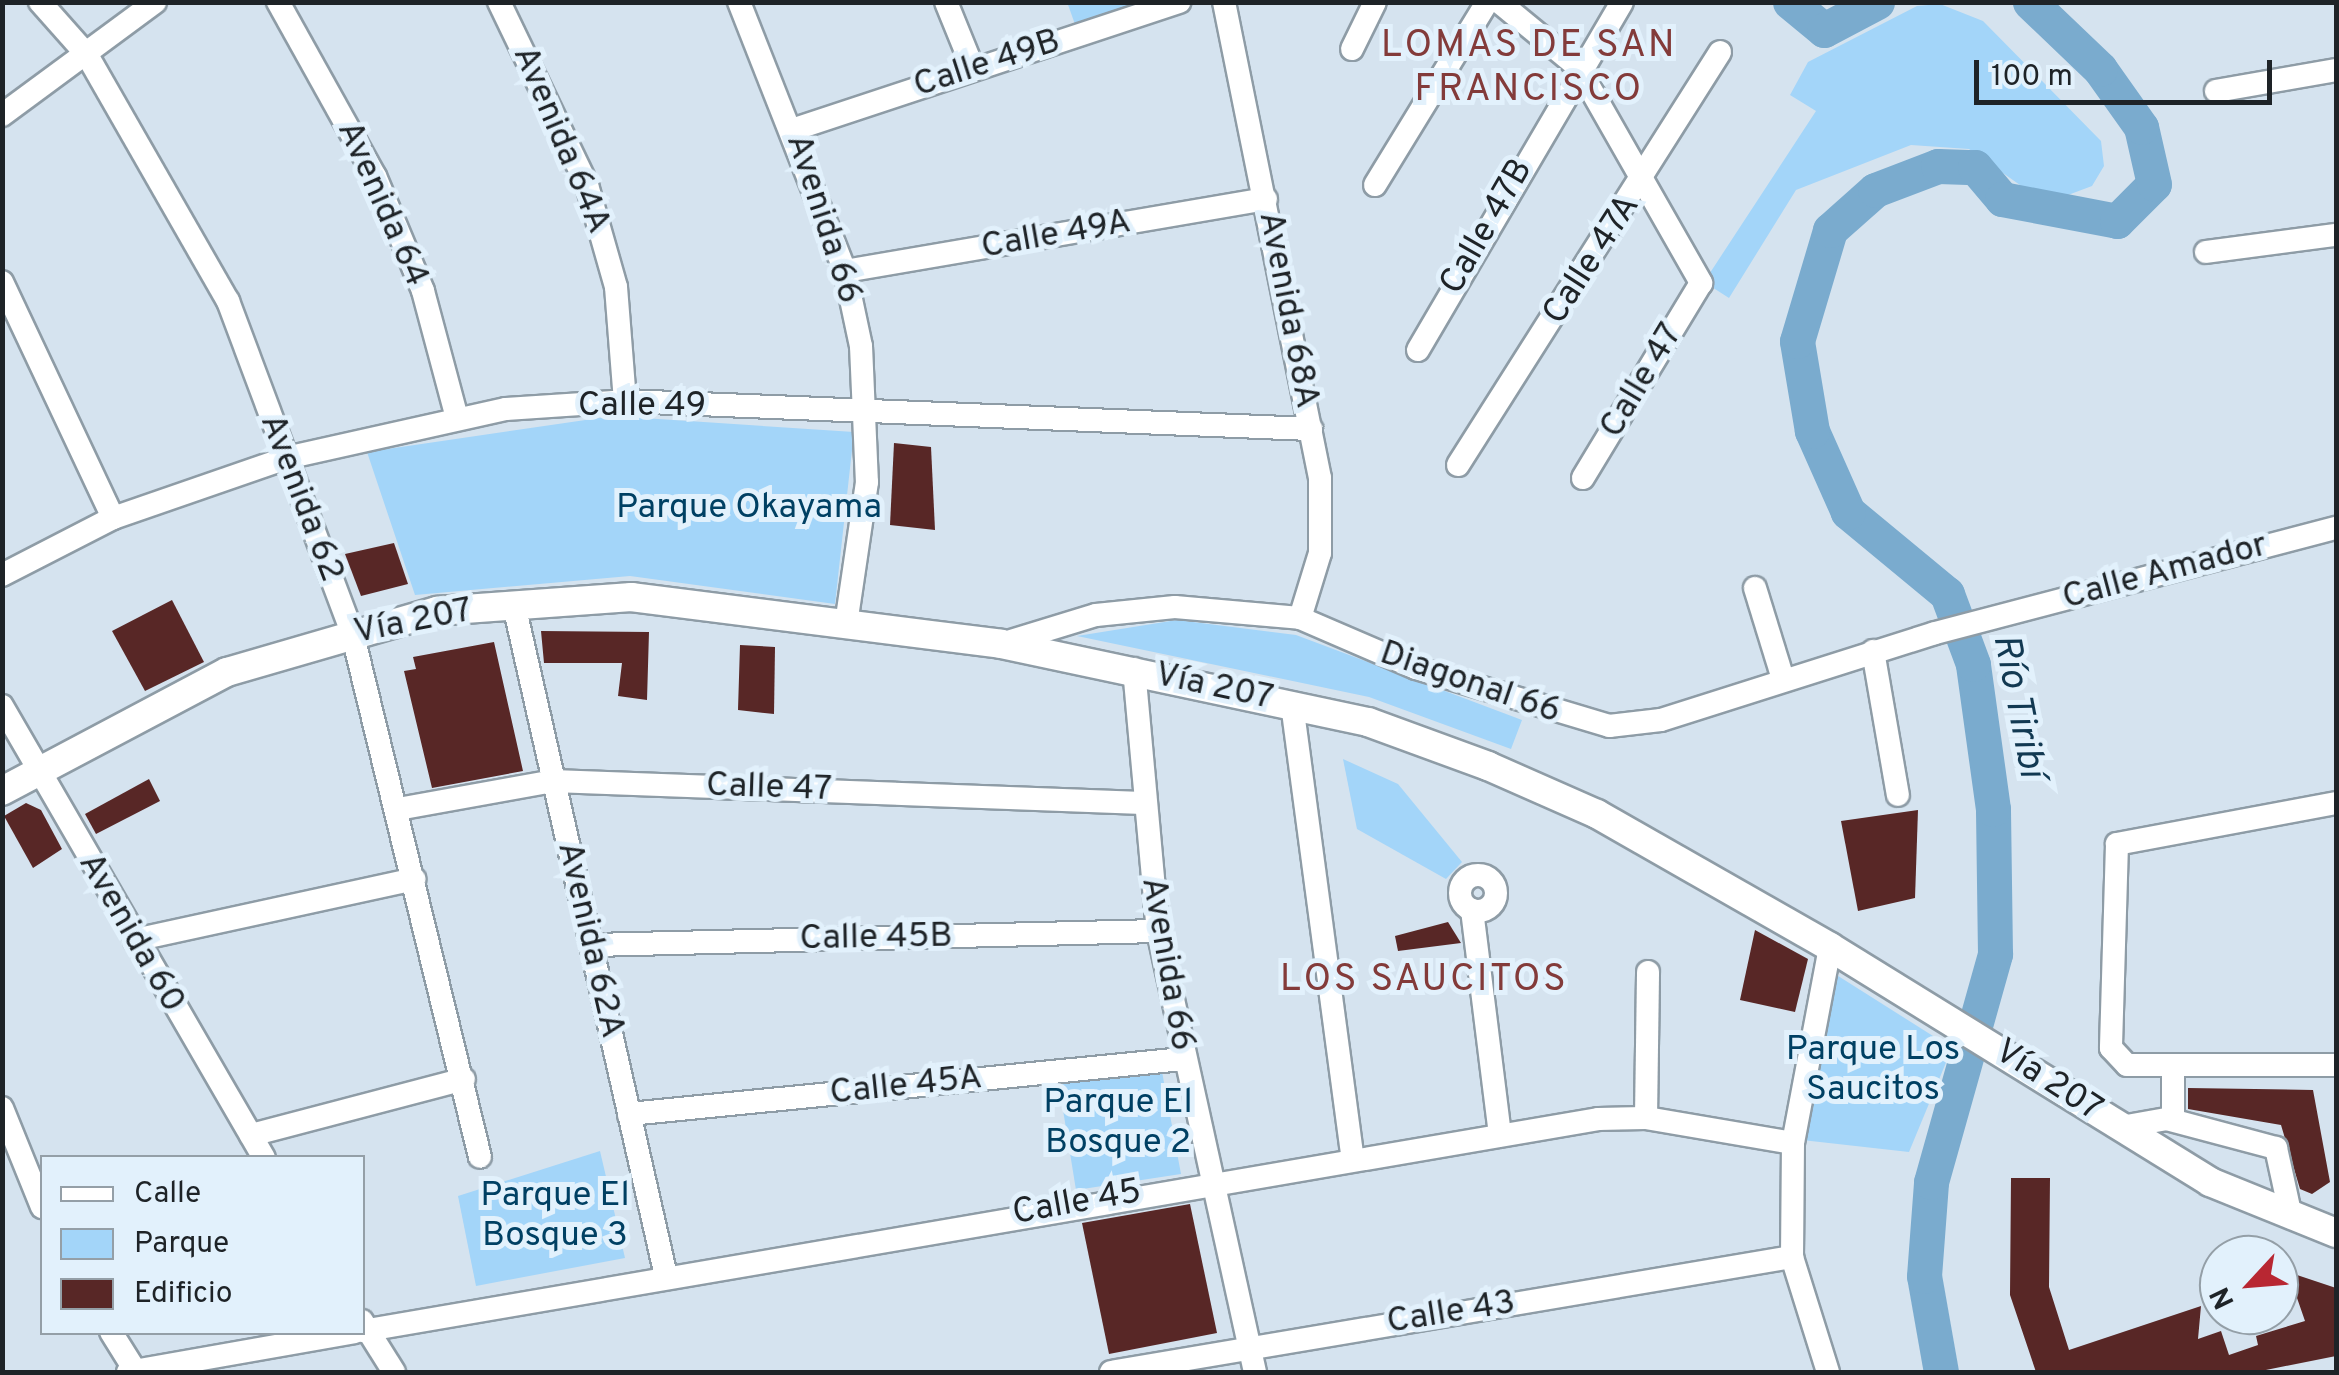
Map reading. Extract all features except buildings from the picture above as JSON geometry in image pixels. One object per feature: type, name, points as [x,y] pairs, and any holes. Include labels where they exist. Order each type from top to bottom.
[{"type":"main road","name":"Vía 207","points":[[2,791],[227,672],[352,632],[514,605],[631,598],[1001,644],[1134,669],[1368,722],[1579,806],[1830,947],[2120,1128],[2291,1217],[2336,1233]]},
{"type":"street","name":"Avenida 62","points":[[40,2],[87,54],[228,300],[352,632],[464,1078],[480,1157]]},
{"type":"street","points":[[2,115],[155,2]]},
{"type":"street","name":"Avenida 64","points":[[278,2],[375,176],[424,292],[457,418]]},
{"type":"street","name":"Avenida 64A","points":[[499,2],[592,202],[616,287],[625,401]]},
{"type":"street","name":"Avenida 66","points":[[740,2],[795,129],[845,272],[868,415],[846,624]]},
{"type":"street","points":[[946,2],[972,66]]},
{"type":"street","name":"Calle 49B","points":[[795,129],[972,66],[1180,2]]},
{"type":"street","name":"Avenida 68A","points":[[1224,2],[1311,429],[1320,553],[1300,618]]},
{"type":"street","points":[[1352,49],[1375,2]]},
{"type":"street","points":[[1375,185],[1486,2]]},
{"type":"street","points":[[1499,2],[1578,66],[1646,179]]},
{"type":"street","name":"Calle 47B","points":[[1418,350],[1578,66],[1622,2]]},
{"type":"street","name":"Calle 47A","points":[[1458,465],[1646,179],[1720,52]]},
{"type":"street","points":[[2216,90],[2336,70]]},
{"type":"street","name":"Calle 47","points":[[1582,478],[1700,284],[1646,179]]},
{"type":"street","name":"Calle 49A","points":[[845,272],[1266,199]]},
{"type":"street","points":[[2206,252],[2336,235]]},
{"type":"street","points":[[2,282],[113,518]]},
{"type":"street","name":"Calle 49","points":[[2,575],[113,518],[286,458],[457,418],[625,401],[868,415],[1311,429]]},
{"type":"street","name":"Calle Amador","points":[[1935,633],[2336,528]]},
{"type":"street","points":[[1755,588],[1783,679]]},
{"type":"street","name":"Avenida 62A","points":[[514,605],[666,1276]]},
{"type":"street","name":"Diagonal 66","points":[[1001,644],[1096,615],[1176,607],[1300,618],[1547,714],[1635,723],[1935,633]]},
{"type":"street","points":[[1873,652],[1898,796]]},
{"type":"street","name":"Avenida 66","points":[[1134,669],[1158,931],[1183,1059],[1255,1372]]},
{"type":"street","points":[[1292,704],[1353,1159]]},
{"type":"street","name":"Avenida 60","points":[[2,706],[134,940],[262,1155]]},
{"type":"street","points":[[1635,723],[1638,747]]},
{"type":"street","name":"Calle 47","points":[[398,809],[553,781],[1144,804]]},
{"type":"street","points":[[2336,802],[2117,844],[2111,1048],[2128,1065],[2336,1065]]},
{"type":"street","points":[[134,940],[414,879]]},
{"type":"street","points":[[1472,910],[1500,1135]]},
{"type":"street","name":"Calle 45B","points":[[593,945],[1158,931]]},
{"type":"street","points":[[1828,1372],[1792,1258],[1794,1143],[1830,947]]},
{"type":"street","points":[[1646,1118],[1648,972]]},
{"type":"street","name":"Calle 45A","points":[[629,1114],[1183,1059]]},
{"type":"street","points":[[2173,1068],[2173,1120]]},
{"type":"street","points":[[251,1135],[464,1078]]},
{"type":"street","points":[[2,1108],[9,1149],[40,1203]]},
{"type":"street","name":"Calle 45","points":[[365,1328],[1211,1179],[1500,1135],[1646,1118],[1794,1143]]},
{"type":"street","points":[[2120,1128],[2173,1120],[2276,1148],[2291,1217]]},
{"type":"street","name":"Calle 43","points":[[1111,1372],[1249,1345],[1792,1258]]},
{"type":"street","points":[[365,1333],[394,1372]]},
{"type":"street","points":[[112,1335],[133,1372]]},
{"type":"street","name":"Calle 45","points":[[133,1372],[330,1335]]},
{"type":"green space","points":[[1067,2],[1151,3],[1076,27]]},
{"type":"green space","points":[[1940,4],[1983,21],[2101,141],[2104,166],[2092,186],[2068,195],[2027,190],[1969,149],[1911,145],[1796,190],[1729,298],[1704,282],[1816,111],[1790,95],[1808,62],[1917,6]]},
{"type":"green space","name":"Parque Okayama","points":[[613,416],[854,432],[835,604],[630,576],[415,595],[367,452]]},
{"type":"green space","points":[[1177,620],[1296,635],[1522,720],[1511,749],[1369,697],[1077,636]]},
{"type":"green space","points":[[1343,759],[1398,784],[1462,862],[1446,879],[1357,829]]},
{"type":"green space","name":"Parque Los Saucitos","points":[[1835,974],[1952,1048],[1909,1152],[1802,1140]]},
{"type":"green space","name":"Parque El Bosque 2","points":[[1160,1061],[1181,1174],[1076,1190],[1057,1073]]},
{"type":"green space","name":"Parque El Bosque 3","points":[[600,1151],[625,1258],[476,1286],[458,1196]]},
{"type":"waterway","name":"Río Tiribí","points":[[1790,2],[1824,30],[1877,2]]},
{"type":"waterway","name":"Río Tiribí","points":[[1941,1372],[1924,1276],[1931,1182],[1995,954],[1993,809],[1973,664],[1947,594],[1848,512],[1812,431],[1797,341],[1830,230],[1875,190],[1938,166],[1975,167],[2002,199],[2117,221],[2154,184],[2141,127],[2100,69],[2030,2]]},
{"type":"district","name":"LOMAS DE SAN FRANCISCO","points":[[1529,68]]},
{"type":"district","name":"LOS SAUCITOS","points":[[1424,981]]}]
